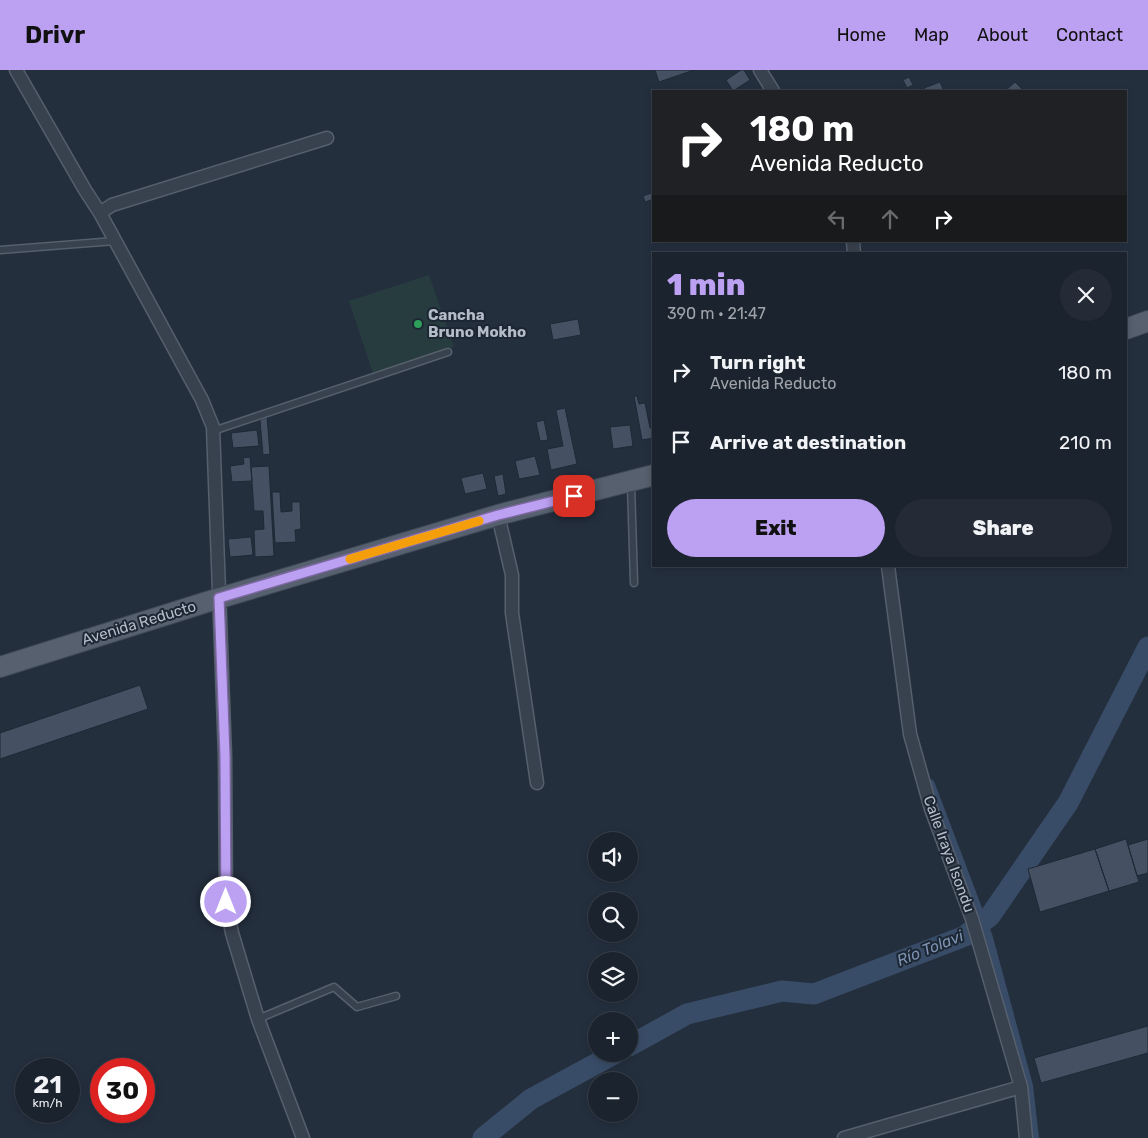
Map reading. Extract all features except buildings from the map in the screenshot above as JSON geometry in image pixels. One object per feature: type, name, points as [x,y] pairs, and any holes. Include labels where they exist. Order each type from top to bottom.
[{"type":"main road","points":[[1127,329],[1148,322]]},
{"type":"main road","name":"Avenida Reducto","points":[[0,667],[219,598],[498,515],[652,476]]},
{"type":"street","points":[[16,70],[100,213],[202,400],[213,427],[225,756],[226,902],[232,933],[258,1019],[303,1138]]},
{"type":"street","points":[[760,70],[771,90]]},
{"type":"street","points":[[100,213],[112,205],[327,138]]},
{"type":"street","points":[[498,515],[512,575],[512,613],[537,783]]},
{"type":"street","name":"Calle Iraya Isondu","points":[[888,567],[910,734],[931,809],[972,919],[1021,1086],[1026,1138]]},
{"type":"street","points":[[844,1138],[1021,1086]]},
{"type":"lane","points":[[0,250],[115,241]]},
{"type":"lane","points":[[213,431],[448,352]]},
{"type":"lane","points":[[630,481],[634,583]]},
{"type":"lane","points":[[258,1019],[334,987],[357,1007],[396,996]]},
{"type":"green space","points":[[429,275],[454,347],[373,373],[349,301]]},
{"type":"waterway","name":"Río Tolavi","points":[[638,1041],[687,1014],[782,991],[814,994],[965,936],[990,916],[1068,803],[1148,647]]},
{"type":"waterway","points":[[929,785],[987,938],[1027,1086],[1033,1138]]},
{"type":"waterway","name":"Río Tolavi","points":[[483,1138],[531,1099],[599,1062]]},
{"type":"slow traffic","points":[[350,559],[479,521]]},
{"type":"place","name":"Cancha Bruno Mokho","points":[[418,324]]},
{"type":"route","points":[[226,902],[225,756],[219,598],[498,515],[574,496]]}]
